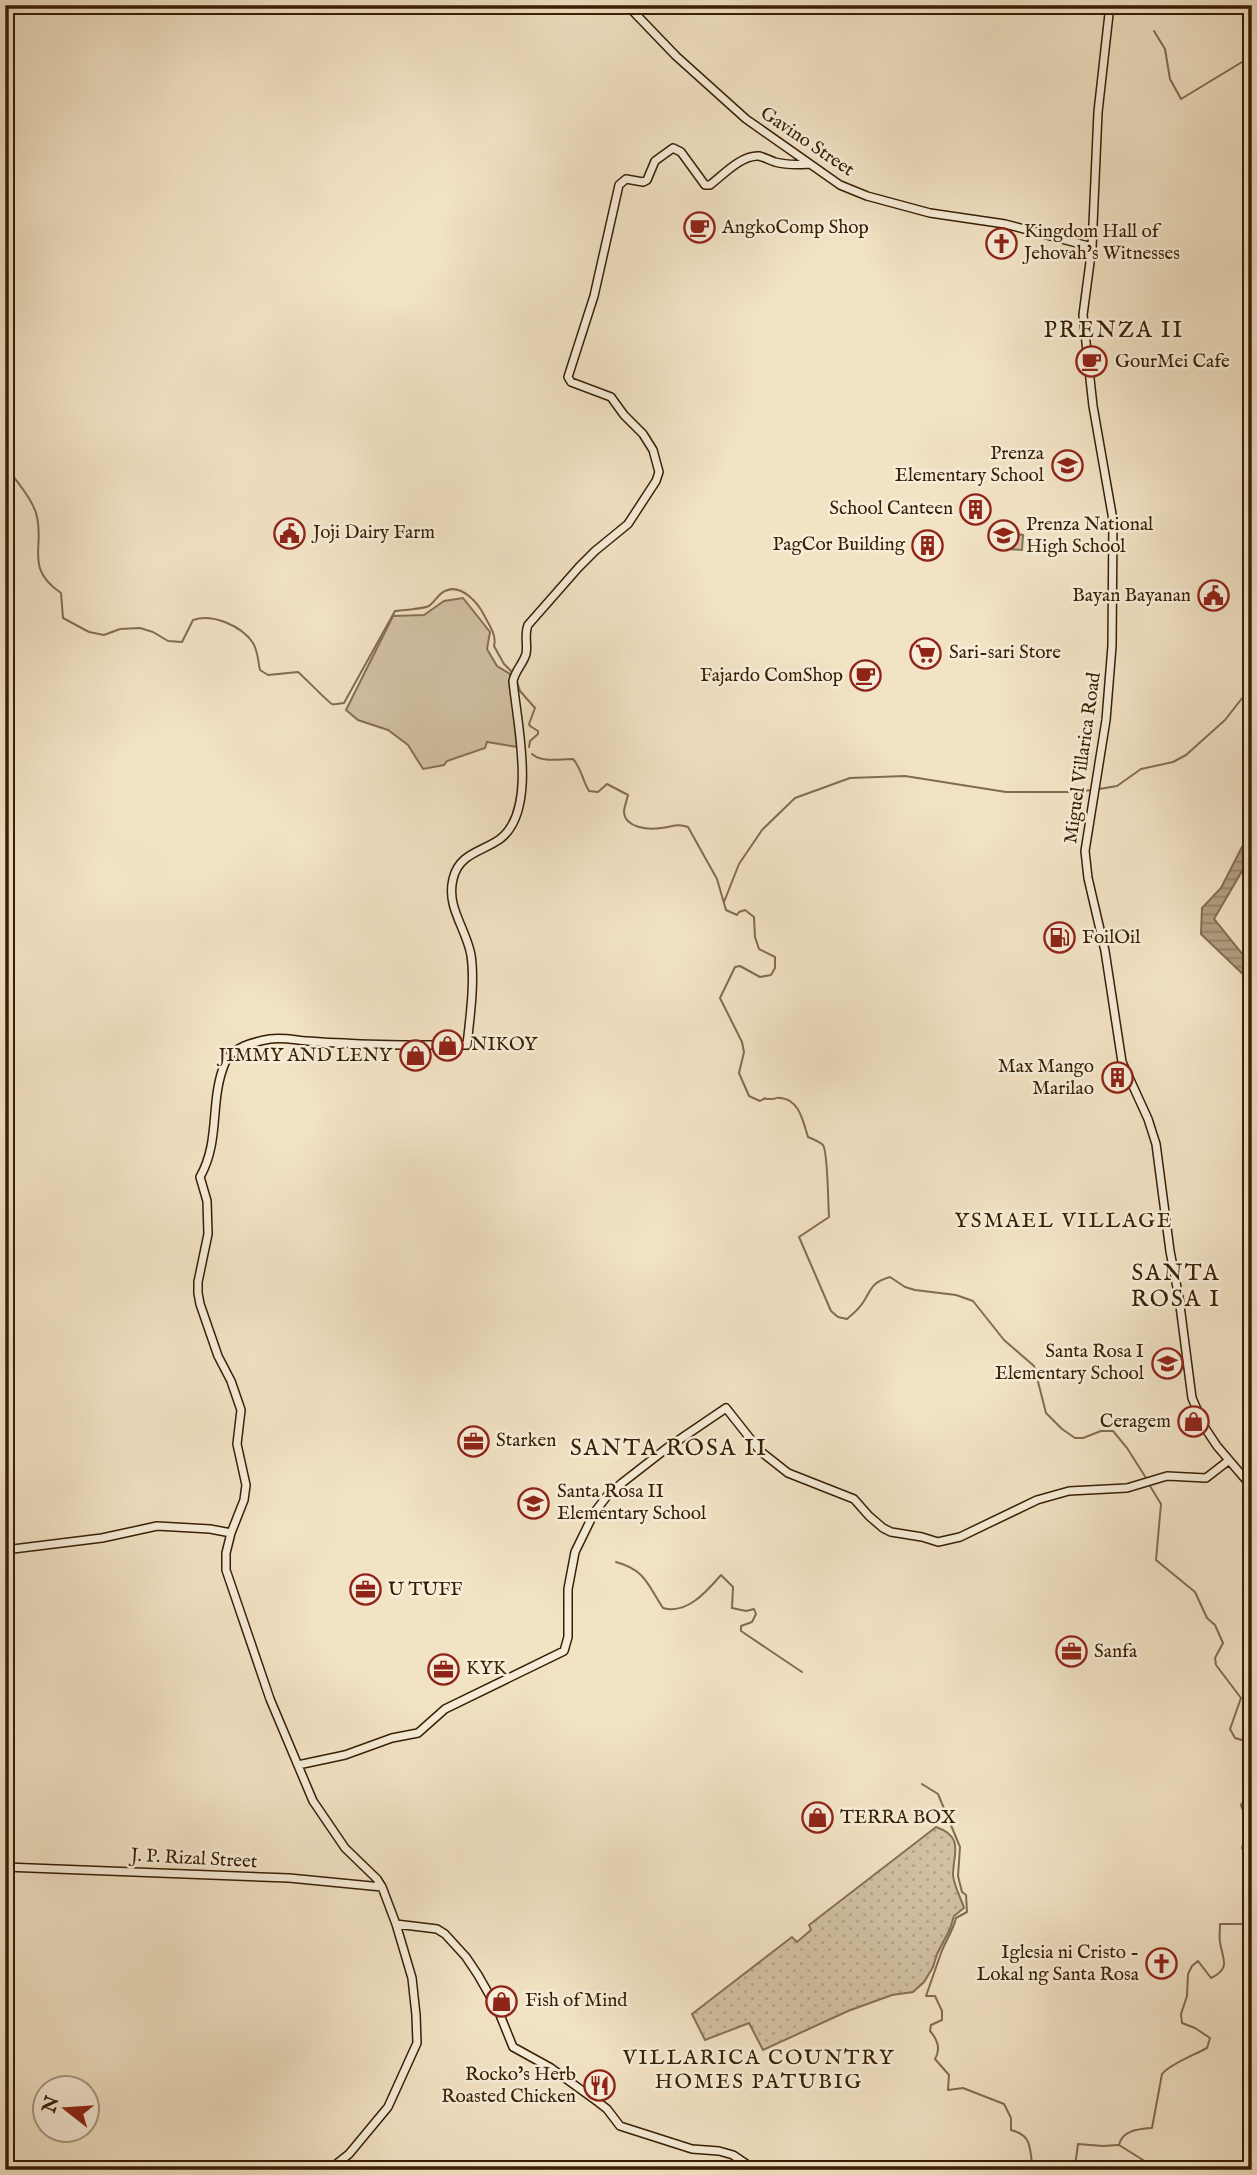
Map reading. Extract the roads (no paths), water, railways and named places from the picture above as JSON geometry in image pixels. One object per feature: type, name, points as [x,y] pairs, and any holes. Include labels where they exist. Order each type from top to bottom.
[{"type":"street","name":"Gavino Street","points":[[627,5],[682,61],[746,119],[840,185],[867,196],[940,215],[1018,226],[1092,247]]},
{"type":"street","name":"Miguel Villarica Road","points":[[1110,5],[1098,112],[1092,247],[1083,315],[1093,406],[1113,520],[1111,671],[1100,768],[1085,851],[1088,878],[1105,951],[1122,1062],[1148,1119],[1156,1144],[1192,1398],[1205,1428],[1228,1461],[1252,1487]]},
{"type":"street","points":[[329,2170],[349,2154],[388,2107],[415,2049],[416,2015],[412,1978],[382,1887],[345,1848],[323,1817],[266,1687],[226,1570],[226,1553],[244,1500],[246,1485],[237,1444],[241,1410],[214,1345],[198,1293],[208,1234],[207,1201],[200,1177],[209,1158],[213,1140],[216,1124],[215,1101],[225,1064],[234,1050],[271,1038],[348,1044],[467,1045],[471,1003],[471,956],[454,912],[451,893],[453,878],[458,866],[481,848],[499,840],[512,827],[518,816],[523,776],[513,681],[526,653],[525,632],[528,625],[579,567],[628,524],[659,472],[653,450],[643,434],[611,397],[571,382],[568,377],[594,296],[619,186],[626,179],[643,182],[647,180],[655,161],[673,148],[681,152],[705,185],[710,185],[737,164],[760,156],[774,162],[809,164]]},
{"type":"street","points":[[298,1765],[345,1755],[392,1738],[418,1733],[445,1709],[564,1651],[568,1637],[568,1589],[575,1552],[594,1513],[622,1483],[726,1408],[760,1451],[788,1473],[854,1499],[869,1516],[891,1532],[938,1542],[952,1541],[1024,1504],[1069,1491],[1127,1488],[1167,1476],[1206,1478],[1228,1461]]},
{"type":"street","points":[[5,1550],[102,1538],[155,1527],[210,1529],[231,1533]]},
{"type":"street","name":"J. P. Rizal Street","points":[[5,1867],[289,1878],[382,1887]]},
{"type":"street","points":[[396,1924],[437,1929],[446,1934],[478,1975],[498,2010],[513,2047],[560,2074],[598,2102],[620,2126],[692,2149],[733,2155],[755,2170]]},
{"type":"waterway","points":[[1154,31],[1165,49],[1170,79],[1181,99],[1252,56]]},
{"type":"waterway","points":[[5,468],[23,489],[36,513],[39,565],[49,583],[61,593],[63,618],[89,632],[104,635],[120,629],[140,628],[168,641],[182,642],[193,620],[209,618],[226,622],[242,631],[253,643],[260,670],[268,675],[298,672],[330,703],[337,704],[344,703],[395,611],[426,607],[443,592],[451,589],[463,592],[481,610],[493,634],[494,646],[511,671]]},
{"type":"waterway","points":[[517,682],[520,691],[535,708],[529,724],[538,734],[530,741],[529,747]]},
{"type":"waterway","points":[[1099,789],[1117,786],[1141,769],[1173,762],[1186,755],[1225,720],[1252,690]]},
{"type":"waterway","points":[[532,754],[546,760],[573,759],[589,791],[598,792],[607,784],[628,795],[624,812],[633,825],[650,829],[678,825],[688,827],[717,879],[726,910],[737,915],[745,910],[754,917],[759,949],[775,957],[775,968],[771,975],[760,977],[740,966],[735,967],[720,998],[742,1042],[744,1052],[739,1073],[749,1096],[760,1101],[765,1098],[778,1098],[793,1103],[800,1113],[808,1137],[822,1144],[825,1150],[829,1217],[799,1237],[831,1311],[838,1317],[847,1319],[874,1286],[890,1277],[915,1290],[956,1295],[973,1301],[1004,1340],[1034,1366],[1046,1413],[1075,1438],[1101,1431],[1113,1431],[1146,1478]]},
{"type":"waterway","points":[[724,902],[739,864],[762,830],[795,798],[850,778],[905,776],[1006,792],[1092,790]]},
{"type":"waterway","points":[[1150,1486],[1161,1504],[1156,1560],[1195,1592],[1207,1618],[1215,1625],[1223,1643],[1215,1658],[1216,1665],[1241,1698],[1230,1729],[1235,1738],[1252,1743]]},
{"type":"waterway","points":[[616,1562],[640,1574],[663,1608],[688,1605],[721,1575],[733,1587],[732,1608],[746,1611],[754,1609],[756,1614],[752,1622],[741,1626],[741,1631],[802,1672]]},
{"type":"waterway","points":[[922,1784],[938,1794],[960,1847],[958,1876],[962,1892],[966,1895],[967,1912],[956,1918],[926,1996],[935,1996],[942,2011],[942,2020],[931,2025],[930,2031],[938,2045],[935,2059],[949,2075],[948,2090],[963,2088],[1004,2104],[1011,2118],[1011,2130],[1027,2140],[1033,2170]]},
{"type":"waterway","points":[[1252,1788],[1241,1805],[1246,1826],[1242,1848],[1245,1853],[1252,1854]]},
{"type":"waterway","points":[[1252,1898],[1244,1902],[1246,1909],[1252,1911]]},
{"type":"waterway","points":[[1119,2145],[1127,2133],[1152,2128],[1162,2074],[1176,2063],[1207,2048],[1210,2038],[1182,2023],[1188,1974],[1192,1966],[1198,1961],[1211,1978],[1217,1974],[1224,1966],[1220,1924],[1252,1924]]},
{"type":"waterway","points":[[1072,2170],[1078,2144],[1118,2145]]},
{"type":"waterway","points":[[1119,2145],[1159,2170]]},
{"type":"place","name":"AngkoComp Shop","points":[[699,228]]},
{"type":"place","name":"Kingdom Hall of Jehovah's Witnesses","points":[[1001,243]]},
{"type":"place","name":"GourMei Cafe","points":[[1092,362]]},
{"type":"place","name":"Prenza Elementary School","points":[[1067,465]]},
{"type":"place","name":"School Canteen","points":[[976,509]]},
{"type":"place","name":"Joji Dairy Farm","points":[[290,533]]},
{"type":"place","name":"Prenza National High School","points":[[1003,536]]},
{"type":"place","name":"PagCor Building","points":[[928,545]]},
{"type":"place","name":"Bayan Bayanan","points":[[1214,596]]},
{"type":"place","name":"Sari-sari Store","points":[[926,653]]},
{"type":"place","name":"Fajardo ComShop","points":[[866,676]]},
{"type":"place","name":"FoilOil","points":[[1059,938]]},
{"type":"place","name":"NIKOY","points":[[448,1045]]},
{"type":"place","name":"JIMMY AND LENY","points":[[415,1056]]},
{"type":"place","name":"Max Mango Marilao","points":[[1117,1078]]},
{"type":"place","name":"Santa Rosa I Elementary School","points":[[1167,1363]]},
{"type":"place","name":"Ceragem","points":[[1194,1422]]},
{"type":"place","name":"Starken","points":[[473,1441]]},
{"type":"place","name":"Santa Rosa II Elementary School","points":[[534,1503]]},
{"type":"place","name":"U TUFF","points":[[365,1590]]},
{"type":"place","name":"Sanfa","points":[[1071,1652]]},
{"type":"place","name":"KYK","points":[[443,1669]]},
{"type":"place","name":"TERRA BOX","points":[[817,1818]]},
{"type":"place","name":"Iglesia ni Cristo - Lokal ng Santa Rosa","points":[[1162,1964]]},
{"type":"place","name":"Fish of Mind","points":[[502,2001]]},
{"type":"place","name":"Rocko’s Herb Roasted Chicken","points":[[599,2086]]},
{"type":"district","name":"PRENZA II","points":[[1114,330]]},
{"type":"district","name":"YSMAEL VILLAGE","points":[[1064,1221]]},
{"type":"district","name":"SANTA ROSA I","points":[[1176,1286]]},
{"type":"district","name":"SANTA ROSA II","points":[[669,1448]]},
{"type":"district","name":"VILLARICA COUNTRY HOMES PATUBIG","points":[[759,2070]]}]
